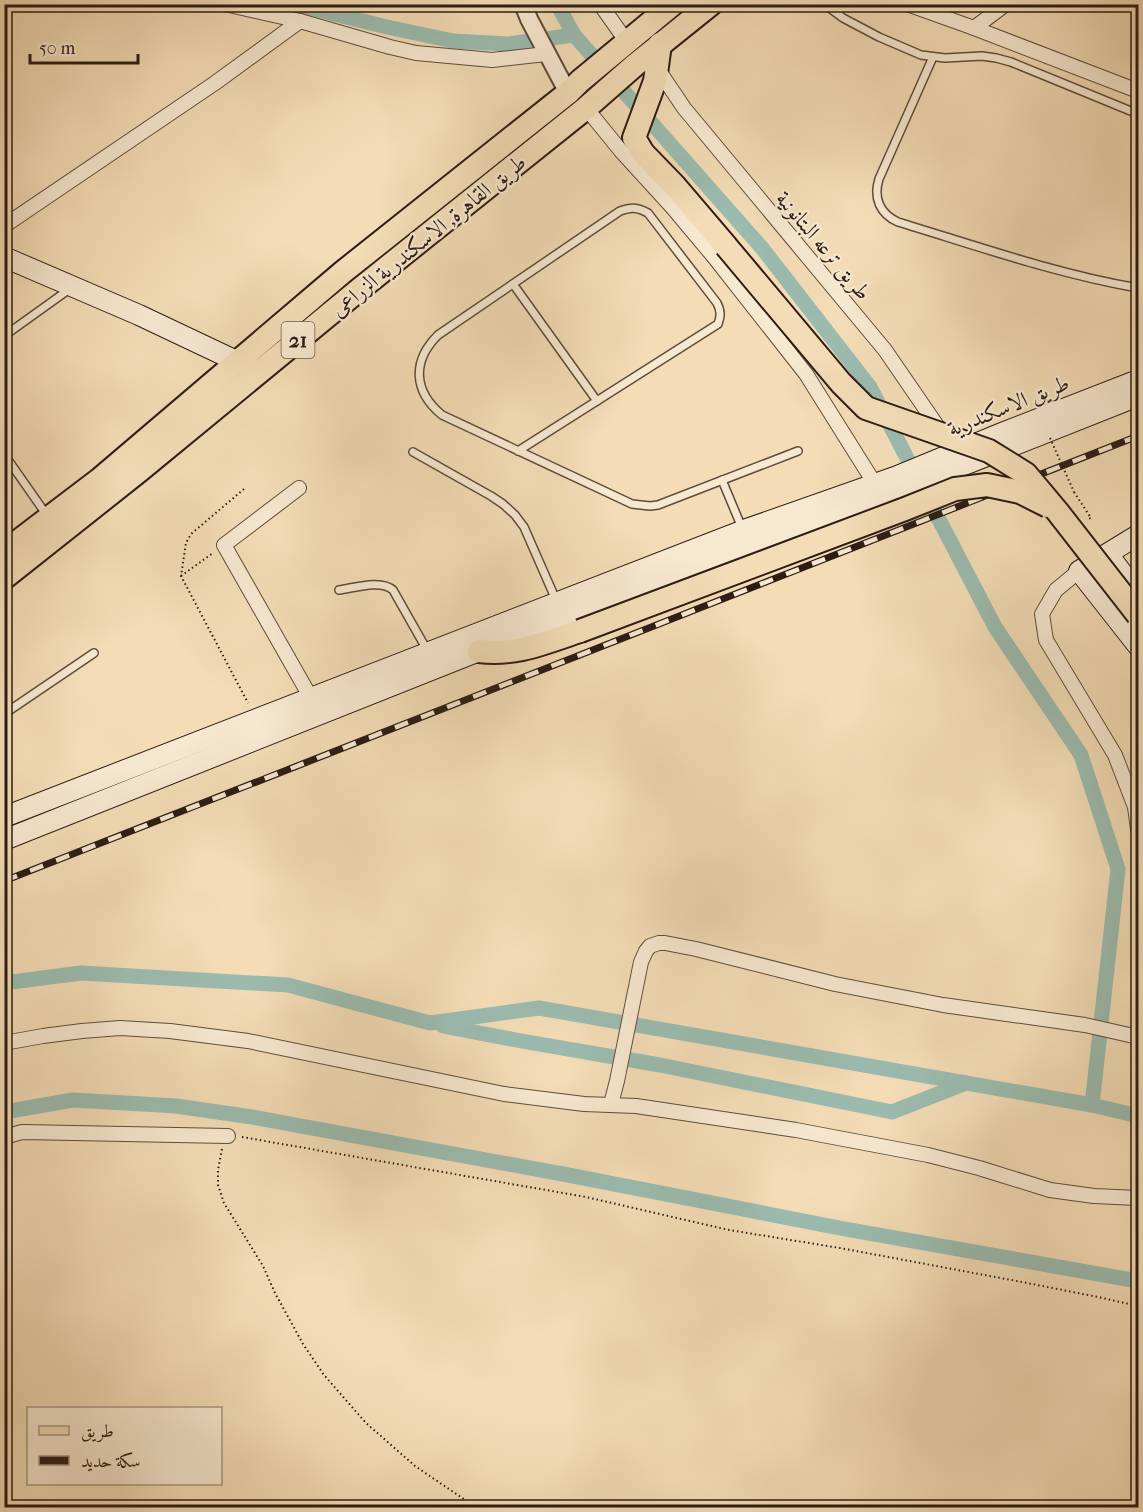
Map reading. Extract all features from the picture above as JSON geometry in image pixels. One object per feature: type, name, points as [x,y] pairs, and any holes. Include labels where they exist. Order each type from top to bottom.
[{"type":"main road","name":"طريق القاهرة, الاسكندرية الزراعى","points":[[4,552],[99,479],[344,272],[574,87],[673,4]]},
{"type":"main road","name":"طريق القاهرة, الاسكندرية الزراعى","points":[[4,578],[589,105],[649,71],[660,45],[711,4]]},
{"type":"main road","points":[[649,71],[634,138],[643,153],[674,185],[841,383],[866,408],[989,451],[1026,474],[1138,615]]},
{"type":"main road","points":[[4,257],[139,315],[259,373]]},
{"type":"main road","name":"طريق الاسكندرية","points":[[934,469],[956,452],[1138,380]]},
{"type":"main road","name":"طريق الاسكندرية","points":[[898,483],[1138,396]]},
{"type":"main road","points":[[4,817],[744,530],[875,484],[898,483]]},
{"type":"main road","points":[[4,840],[898,483]]},
{"type":"main road","points":[[479,651],[500,653],[520,650],[580,631],[955,489],[987,485],[1020,492],[1057,511]]},
{"type":"main road","points":[[1138,535],[1079,571],[1138,646]]},
{"type":"main road","points":[[1108,554],[1138,594]]},
{"type":"street","points":[[225,4],[300,21],[416,53],[492,60],[544,48]]},
{"type":"street","points":[[600,4],[621,47]]},
{"type":"street","points":[[908,4],[1138,91]]},
{"type":"street","points":[[974,28],[1006,4]]},
{"type":"street","points":[[526,12],[544,48],[574,87]]},
{"type":"street","points":[[4,225],[233,71],[300,21]]},
{"type":"street","name":"طريق ترعه البتانونية","points":[[649,71],[684,108],[885,350],[956,452]]},
{"type":"street","points":[[589,105],[621,151],[701,240],[806,374],[875,484]]},
{"type":"street","points":[[299,488],[224,545],[311,698]]},
{"type":"street","points":[[1079,571],[1056,590],[1042,614],[1046,640],[1115,755],[1135,807],[1138,829]]},
{"type":"street","points":[[611,1104],[641,962],[645,951],[650,946],[659,943],[696,949],[825,982],[943,1005],[1085,1025],[1138,1037]]},
{"type":"street","points":[[4,1043],[43,1035],[120,1028],[170,1031],[248,1041],[504,1094],[584,1104],[636,1106],[785,1129],[928,1155],[1061,1192],[1138,1198]]},
{"type":"street","points":[[4,1137],[22,1132],[228,1136]]},
{"type":"lane","points":[[824,4],[843,18],[879,37],[921,55],[945,58],[973,56],[1011,62],[1138,114]]},
{"type":"lane","points":[[933,57],[879,179],[876,195],[886,215],[898,222],[1071,274],[1138,288]]},
{"type":"lane","points":[[518,451],[718,324],[721,317],[717,303],[648,213],[639,208],[629,207],[438,335],[428,345],[419,369],[424,396],[442,415],[518,451],[632,504],[641,506],[658,505],[798,451]]},
{"type":"lane","points":[[513,284],[597,401]]},
{"type":"lane","points":[[4,336],[73,287]]},
{"type":"lane","points":[[413,452],[491,496],[515,515],[524,527],[557,603]]},
{"type":"lane","points":[[4,454],[49,519]]},
{"type":"lane","points":[[722,480],[744,530]]},
{"type":"lane","points":[[339,590],[378,584],[389,586],[429,652]]},
{"type":"lane","points":[[4,714],[94,653]]},
{"type":"path","points":[[1050,438],[1074,492],[1091,518]]},
{"type":"path","points":[[244,489],[191,534],[186,543],[181,576],[256,719]]},
{"type":"path","points":[[181,576],[224,545]]},
{"type":"path","points":[[477,1508],[407,1459],[366,1423],[324,1375],[303,1344],[263,1266],[225,1203],[218,1185],[218,1170],[224,1142],[228,1136],[234,1135],[586,1197],[729,1230],[950,1268],[1138,1306]]},
{"type":"waterway","points":[[294,4],[453,41],[508,44],[574,35]]},
{"type":"waterway","points":[[557,4],[574,35],[762,248],[870,387],[995,627],[1081,755],[1118,869],[1092,1105]]},
{"type":"waterway","points":[[4,983],[81,973],[288,985],[430,1023],[539,1008],[1092,1105],[1138,1116]]},
{"type":"waterway","points":[[443,1026],[660,1065],[892,1112],[966,1083]]},
{"type":"waterway","points":[[4,1112],[73,1100],[176,1106],[252,1117],[845,1229],[1138,1281]]},
{"type":"railway","points":[[4,881],[1138,436]]}]
